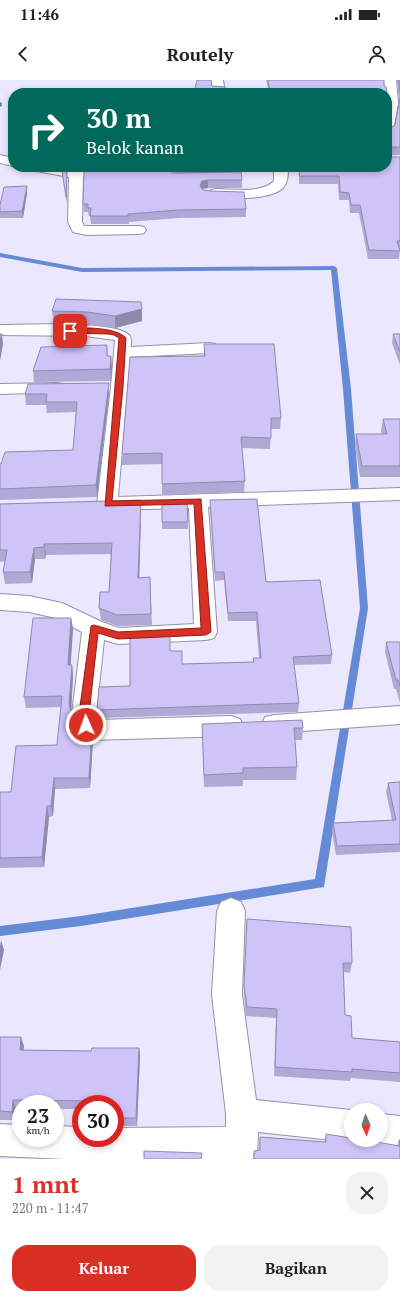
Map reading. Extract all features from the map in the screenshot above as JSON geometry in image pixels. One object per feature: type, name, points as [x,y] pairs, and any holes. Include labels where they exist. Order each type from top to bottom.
[{"type":"street","points":[[60,172],[94,172]]},
{"type":"street","points":[[208,194],[257,192],[272,189],[277,187],[280,181],[281,172]]},
{"type":"street","points":[[76,173],[75,222],[78,229],[139,230]]},
{"type":"street","points":[[0,330],[99,331],[116,333],[123,338],[122,352],[112,388],[100,504],[400,494]]},
{"type":"street","points":[[122,352],[209,348]]},
{"type":"street","points":[[0,389],[74,388]]},
{"type":"street","points":[[0,602],[29,604],[62,611],[94,628],[118,636],[206,632],[198,501]]},
{"type":"street","points":[[94,628],[84,714],[86,725],[91,730],[333,721],[391,716]]},
{"type":"street","points":[[231,912],[227,995],[242,1139]]},
{"type":"street","points":[[0,1140],[91,1144],[242,1139],[344,1127]]},
{"type":"street","points":[[388,1131],[400,1132]]},
{"type":"building","points":[[197,80],[211,80],[212,86],[225,88],[195,88]]},
{"type":"building","points":[[268,80],[384,80],[384,86],[386,88],[269,88]]},
{"type":"building","points":[[400,98],[400,147],[392,147],[392,127],[395,125]]},
{"type":"building","points":[[392,157],[400,157],[400,241],[397,241],[400,251],[369,250],[360,205],[351,205],[349,193],[340,192],[339,176],[299,176],[300,172],[392,172]]},
{"type":"building","points":[[62,172],[67,172],[66,197]]},
{"type":"building","points":[[84,172],[241,172],[242,180],[208,180],[202,181],[200,186],[203,190],[210,191],[244,192],[246,209],[179,210],[128,214],[128,216],[90,216],[91,208],[88,208],[88,204],[83,204]]},
{"type":"building","points":[[27,186],[22,211],[0,212],[4,187]]},
{"type":"building","points":[[56,299],[141,302],[142,309],[115,316],[87,312],[52,311]]},
{"type":"building","points":[[393,334],[400,334],[400,352]]},
{"type":"building","points":[[204,344],[274,344],[281,418],[271,418],[271,438],[241,437],[245,481],[162,484],[162,453],[122,454],[130,357],[205,356]]},
{"type":"building","points":[[107,345],[107,356],[111,356],[110,369],[33,371],[41,347]]},
{"type":"building","points":[[109,383],[96,485],[0,489],[0,464],[5,452],[73,450],[77,402],[46,402],[47,394],[25,394],[28,384]]},
{"type":"building","points":[[383,419],[400,419],[400,466],[362,466],[356,434],[387,434]]},
{"type":"building","points":[[257,499],[266,582],[320,580],[332,655],[293,657],[299,703],[97,710],[99,687],[130,686],[130,636],[170,635],[170,651],[182,651],[182,664],[254,662],[253,658],[261,658],[257,612],[228,613],[224,572],[215,572],[210,500]]},
{"type":"building","points":[[141,500],[138,578],[150,577],[151,614],[117,615],[99,608],[100,592],[109,592],[112,543],[44,544],[44,547],[34,548],[30,572],[3,572],[7,550],[0,550],[0,504]]},
{"type":"building","points":[[187,502],[188,522],[162,522],[162,503]]},
{"type":"building","points":[[33,618],[71,618],[68,665],[72,665],[69,704],[77,723],[85,729],[92,731],[89,778],[54,778],[51,806],[47,806],[42,857],[0,858],[0,792],[11,792],[16,746],[57,745],[62,696],[24,697]]},
{"type":"building","points":[[386,642],[400,642],[400,686],[398,680],[396,680]]},
{"type":"building","points":[[302,720],[303,728],[294,728],[297,767],[243,768],[243,773],[204,775],[202,724]]},
{"type":"building","points":[[400,782],[400,844],[337,846],[333,823],[396,820],[388,783]]},
{"type":"building","points":[[247,919],[351,927],[352,963],[343,963],[345,1015],[351,1016],[352,1038],[400,1042],[400,1073],[352,1069],[352,1072],[275,1067],[277,1009],[247,1007],[244,986]]},
{"type":"building","points":[[0,1037],[21,1037],[20,1050],[91,1051],[92,1048],[139,1048],[136,1118],[124,1118],[124,1095],[72,1095],[72,1101],[64,1101],[64,1095],[12,1095],[12,1112],[0,1111]]},
{"type":"building","points":[[326,1134],[344,1137],[344,1147],[388,1147],[388,1144],[400,1146],[400,1159],[254,1159],[254,1151],[260,1150],[260,1137],[326,1142]]},
{"type":"building","points":[[144,1151],[202,1153],[201,1159],[144,1159]]},
{"type":"waterway","points":[[0,255],[82,270],[334,268],[347,389],[364,608],[320,883],[81,921],[0,931]]},
{"type":"route","points":[[70,331],[99,331],[116,333],[121,335],[123,338],[120,387],[107,504],[198,501],[206,632],[118,636],[94,628],[84,714],[86,725]]}]
